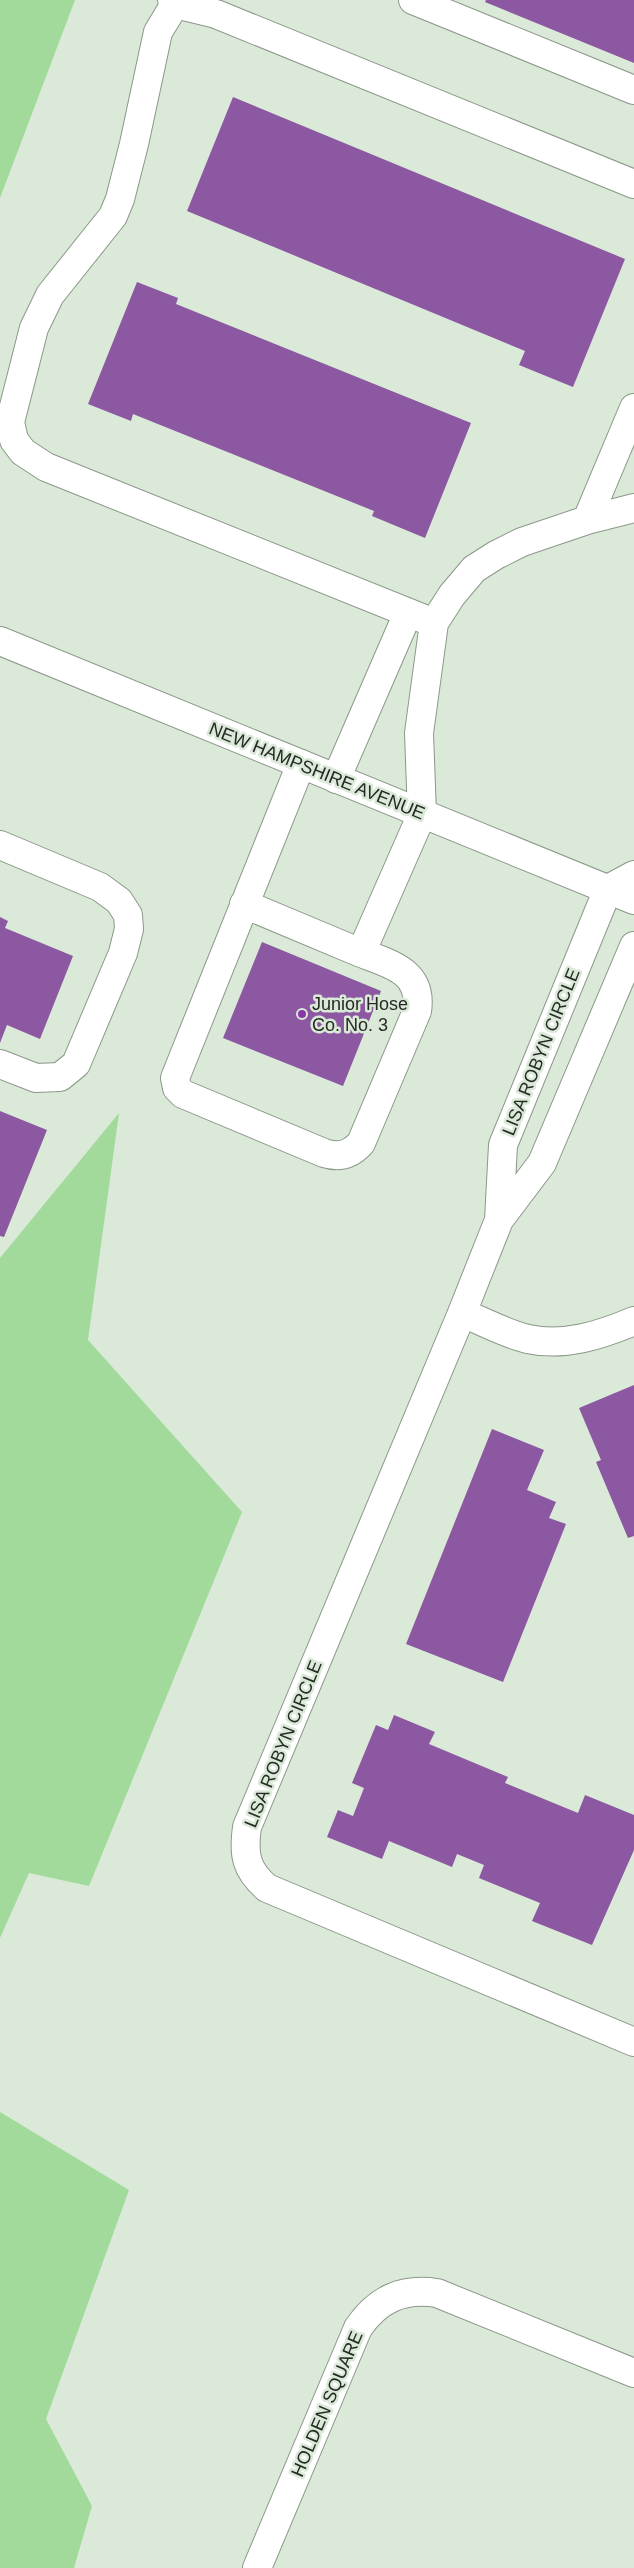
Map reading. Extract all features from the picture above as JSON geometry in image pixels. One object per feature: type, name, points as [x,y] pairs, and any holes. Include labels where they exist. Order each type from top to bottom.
[{"type":"street","points":[[413,0],[456,8],[634,90]]},
{"type":"street","points":[[434,624],[46,467],[22,452],[14,440],[10,422],[34,328],[50,295],[113,216],[120,199],[158,32],[173,2],[216,14],[634,184]]},
{"type":"street","points":[[587,520],[634,408]]},
{"type":"street","points":[[361,953],[422,814],[419,733],[434,624],[452,595],[474,569],[522,542],[587,520],[634,508]]},
{"type":"street","points":[[336,778],[408,613]]},
{"type":"street","name":"NEW HAMPSHIRE AVENUE","points":[[0,641],[634,900]]},
{"type":"street","points":[[244,904],[394,966],[402,971],[418,992],[418,1006],[361,1143],[348,1154],[332,1156],[184,1094],[176,1088],[175,1078],[244,904],[301,764]]},
{"type":"street","points":[[0,845],[100,887],[119,901],[128,915],[129,929],[123,953],[76,1064],[60,1077],[36,1078],[0,1064]]},
{"type":"street","points":[[608,889],[634,875]]},
{"type":"street","name":"LISA ROBYN CIRCLE","points":[[499,1220],[503,1145],[608,889]]},
{"type":"street","name":"LISA ROBYN CIRCLE","points":[[634,946],[542,1163],[499,1220],[247,1827],[244,1847],[248,1864],[256,1878],[267,1888],[634,2042]]},
{"type":"street","points":[[462,1313],[527,1339],[546,1340],[585,1338],[634,1322]]},
{"type":"street","name":"HOLDEN SQUARE","points":[[257,2568],[358,2328],[376,2306],[387,2298],[408,2292],[437,2292],[634,2374]]},
{"type":"green space","points":[[0,0],[75,0],[0,198]]},
{"type":"green space","points":[[119,1113],[88,1340],[242,1512],[89,1886],[29,1873],[0,1938],[0,1258]]},
{"type":"green space","points":[[0,2112],[129,2190],[46,2419],[92,2506],[74,2568],[0,2568]]},
{"type":"building","points":[[486,0],[634,0],[634,63],[485,2]]},
{"type":"building","points":[[233,97],[625,259],[573,387],[519,365],[525,351],[187,211]]},
{"type":"building","points":[[137,282],[178,298],[176,304],[471,423],[425,538],[372,516],[374,511],[133,414],[131,421],[88,404]]},
{"type":"building","points":[[0,917],[8,921],[5,928],[73,956],[40,1039],[7,1025],[0,1043]]},
{"type":"building","name":"Junior Hose Co. No. 3","points":[[262,942],[381,991],[343,1086],[223,1038]]},
{"type":"building","points":[[0,1111],[47,1130],[4,1237],[0,1236]]},
{"type":"building","points":[[634,1385],[634,1536],[628,1538],[596,1462],[601,1460],[579,1408]]},
{"type":"building","points":[[492,1429],[544,1450],[527,1490],[556,1502],[549,1518],[566,1524],[503,1682],[406,1644]]},
{"type":"building","points":[[394,1715],[435,1732],[429,1744],[508,1777],[505,1783],[578,1813],[585,1795],[634,1815],[634,1850],[592,1945],[532,1921],[540,1903],[479,1878],[484,1865],[457,1854],[452,1867],[389,1841],[382,1859],[327,1837],[338,1810],[353,1816],[364,1788],[352,1783],[376,1725],[388,1730]]},
{"type":"place","name":"Junior Hose Co. No. 3","points":[[302,1014]]}]
